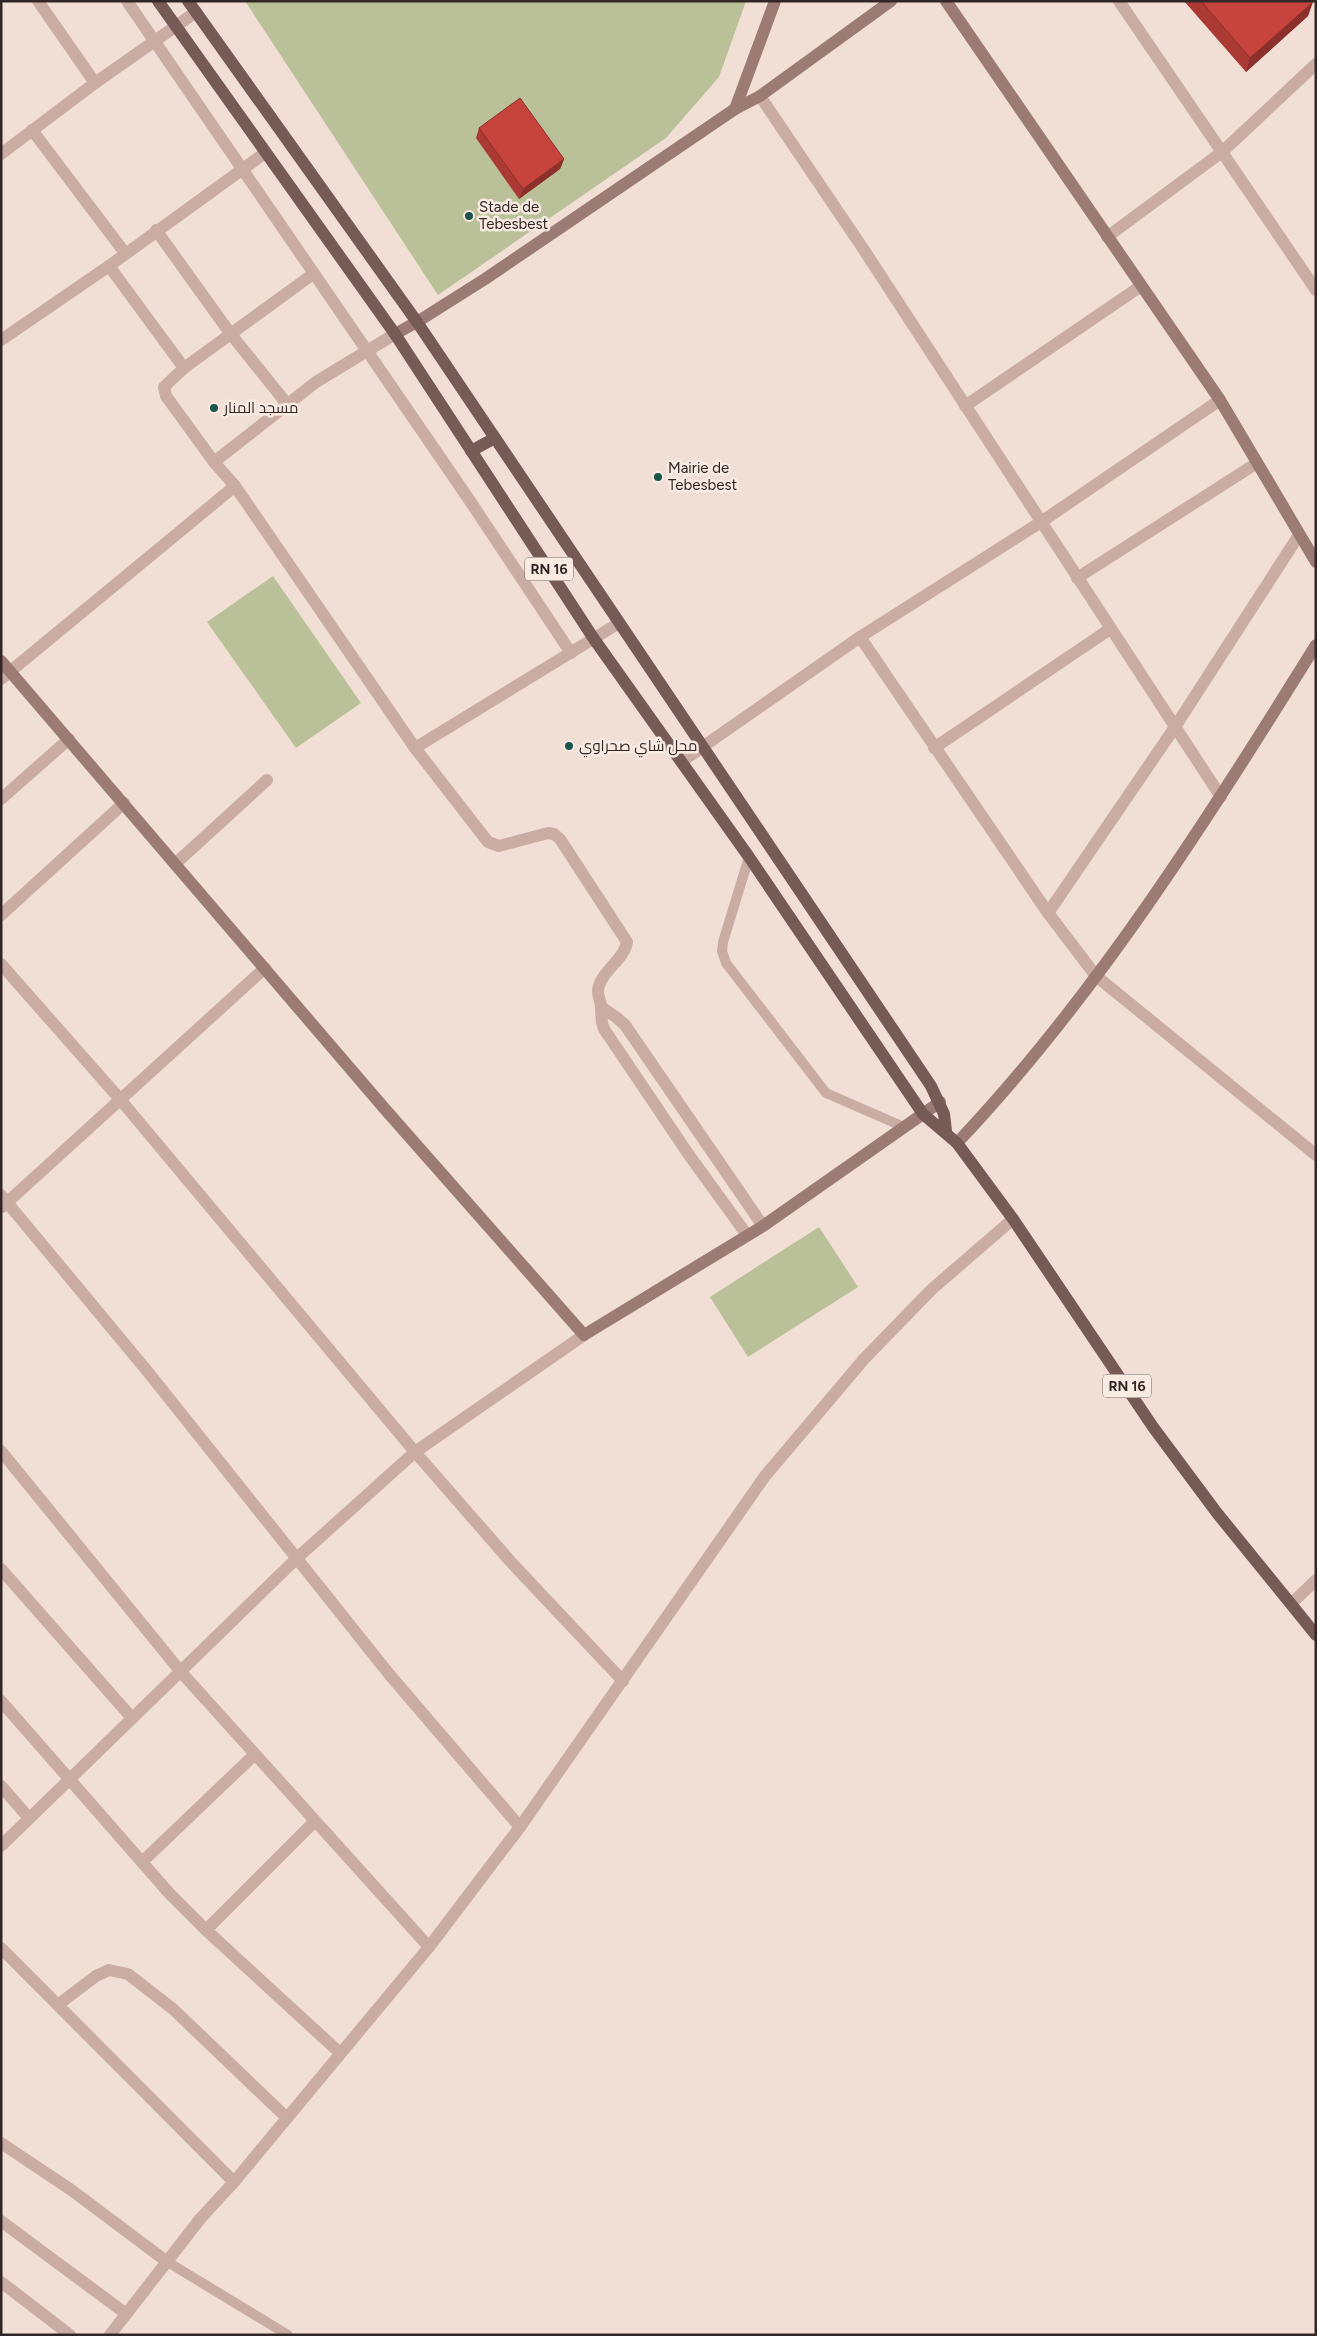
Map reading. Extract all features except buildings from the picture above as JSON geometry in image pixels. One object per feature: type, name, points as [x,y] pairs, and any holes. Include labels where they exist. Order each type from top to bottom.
[{"type":"main road","name":"RN 16","points":[[158,1],[394,334],[594,638],[749,857],[924,1114],[946,1131],[957,1143],[1013,1219],[1153,1426],[1217,1513],[1316,1635]]},
{"type":"main road","name":"RN 16","points":[[188,1],[417,322],[495,438],[940,1102],[946,1131]]},
{"type":"main road","points":[[472,451],[495,438]]},
{"type":"street","points":[[38,1],[95,83]]},
{"type":"street","points":[[127,1],[571,653]]},
{"type":"street","points":[[735,109],[775,1]]},
{"type":"street","points":[[214,462],[287,404],[366,350],[417,322],[549,237],[735,109],[760,96],[891,1]]},
{"type":"street","points":[[946,1],[1220,400],[1316,562]]},
{"type":"street","points":[[1119,1],[1316,290]]},
{"type":"street","points":[[1,154],[95,83],[196,12]]},
{"type":"street","points":[[1107,237],[1222,152],[1316,64]]},
{"type":"street","points":[[760,96],[862,247],[1221,797]]},
{"type":"street","points":[[32,130],[125,253]]},
{"type":"street","points":[[1,340],[109,266],[156,230],[265,153]]},
{"type":"street","points":[[156,230],[230,333],[287,404]]},
{"type":"street","points":[[109,266],[184,368]]},
{"type":"street","points":[[313,274],[184,368],[164,387],[164,393],[214,462],[235,486],[415,748],[488,842],[499,846],[548,833],[554,834],[560,839],[627,942],[622,954],[601,981],[598,989],[602,1007],[600,1019],[608,1037],[747,1235]]},
{"type":"street","points":[[965,406],[1141,286]]},
{"type":"street","points":[[681,762],[860,637],[1041,522],[1220,400]]},
{"type":"street","points":[[1077,578],[1257,463]]},
{"type":"street","points":[[235,486],[4,670],[69,739],[384,1108],[584,1335]]},
{"type":"street","points":[[1048,913],[1175,727],[1299,535]]},
{"type":"street","points":[[415,748],[619,623]]},
{"type":"street","points":[[934,748],[1110,629]]},
{"type":"street","points":[[860,637],[1048,913],[1096,976],[1316,1155]]},
{"type":"street","points":[[957,1143],[990,1108],[1096,976],[1221,797],[1316,645]]},
{"type":"street","points":[[1,799],[69,739]]},
{"type":"street","points":[[175,864],[267,780]]},
{"type":"street","points":[[1,915],[124,803]]},
{"type":"street","points":[[1,964],[120,1098],[415,1452],[510,1561],[623,1681]]},
{"type":"street","points":[[265,968],[3,1202],[148,1372],[389,1674],[520,1827]]},
{"type":"street","points":[[602,1007],[625,1025],[763,1226]]},
{"type":"street","points":[[1,1846],[297,1558],[415,1452],[584,1335],[763,1226],[940,1102]]},
{"type":"street","points":[[110,2335],[125,2313],[200,2218],[234,2182],[429,1946],[520,1827],[623,1681],[730,1522],[814,1415],[864,1359],[931,1290],[1013,1219]]},
{"type":"street","points":[[1,1451],[181,1672],[254,1755],[429,1946]]},
{"type":"street","points":[[1,1569],[132,1718]]},
{"type":"street","points":[[1291,1604],[1316,1580]]},
{"type":"street","points":[[1,1701],[142,1862],[206,1930],[340,2053]]},
{"type":"street","points":[[142,1862],[254,1755]]},
{"type":"street","points":[[1,1786],[30,1818]]},
{"type":"street","points":[[206,1930],[315,1821]]},
{"type":"street","points":[[1,1948],[59,2004],[234,2182]]},
{"type":"street","points":[[59,2004],[96,1976],[108,1970],[128,1974],[173,2008],[287,2118]]},
{"type":"street","points":[[1,2143],[70,2189],[166,2261]]},
{"type":"street","points":[[1,2220],[125,2313]]},
{"type":"street","points":[[1,2282],[70,2335]]},
{"type":"lane","points":[[749,857],[723,942],[722,951],[726,963],[826,1093],[904,1127]]},
{"type":"lane","points":[[166,2261],[288,2335]]},
{"type":"green space","name":"Stade de Tebesbest","points":[[245,1],[746,1],[719,77],[666,138],[438,295]]},
{"type":"green space","points":[[273,576],[361,703],[296,748],[207,622]]},
{"type":"green space","points":[[819,1227],[858,1287],[748,1357],[710,1297]]},
{"type":"place","name":"Stade de Tebesbest","points":[[469,216]]},
{"type":"place","name":"مسجد المنار","points":[[214,408]]},
{"type":"place","name":"Mairie de Tebesbest","points":[[658,477]]},
{"type":"place","name":"محل شاي صحراوي","points":[[569,746]]}]
